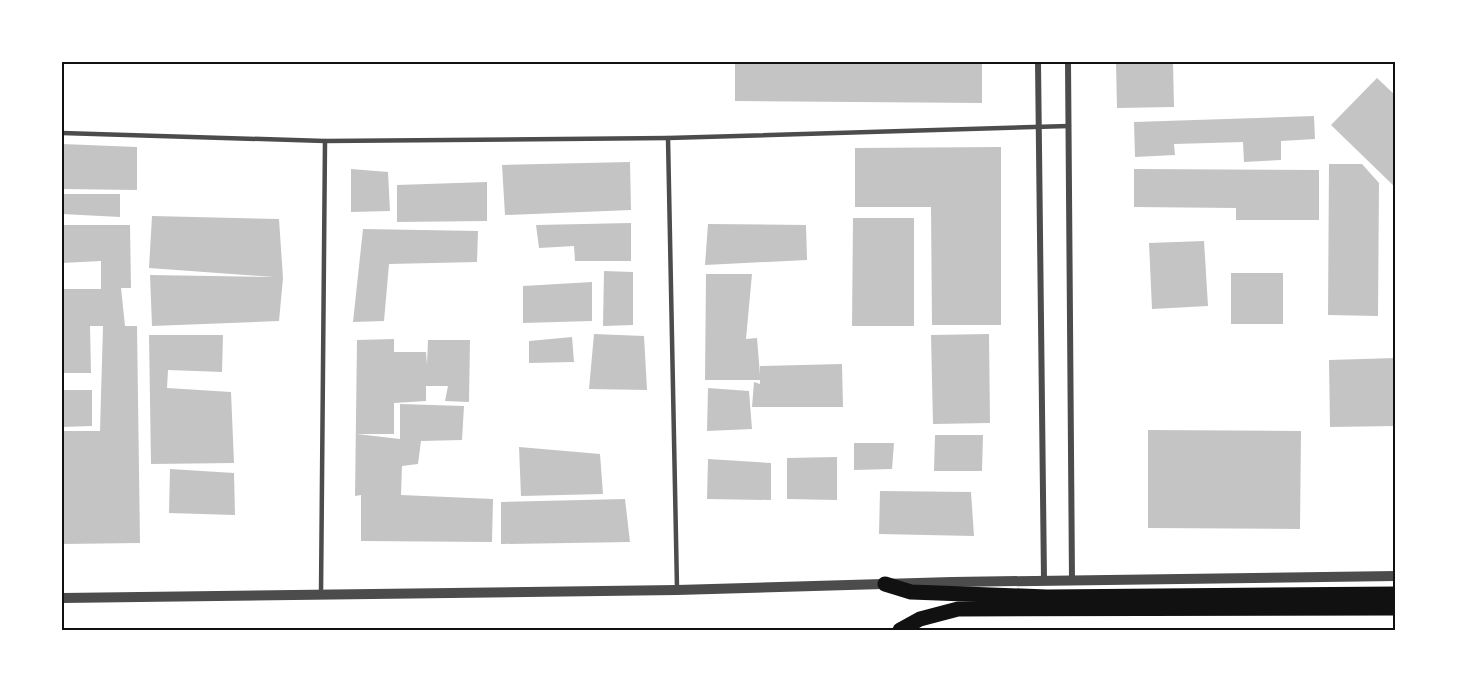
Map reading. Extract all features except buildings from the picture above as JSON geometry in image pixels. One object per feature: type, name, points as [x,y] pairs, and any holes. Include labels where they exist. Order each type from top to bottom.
[{"type":"main road","points":[[885,584],[911,592],[1005,602],[1395,608]]},
{"type":"main road","points":[[900,630],[920,619],[958,609],[1047,597],[1395,594]]},
{"type":"street","points":[[1038,62],[1044,580]]},
{"type":"street","points":[[1068,62],[1072,580]]},
{"type":"street","points":[[62,598],[677,590],[1044,580],[1395,576]]},
{"type":"lane","points":[[62,133],[325,141],[668,138],[1069,126]]},
{"type":"lane","points":[[668,138],[677,590]]},
{"type":"lane","points":[[321,595],[325,141]]}]
